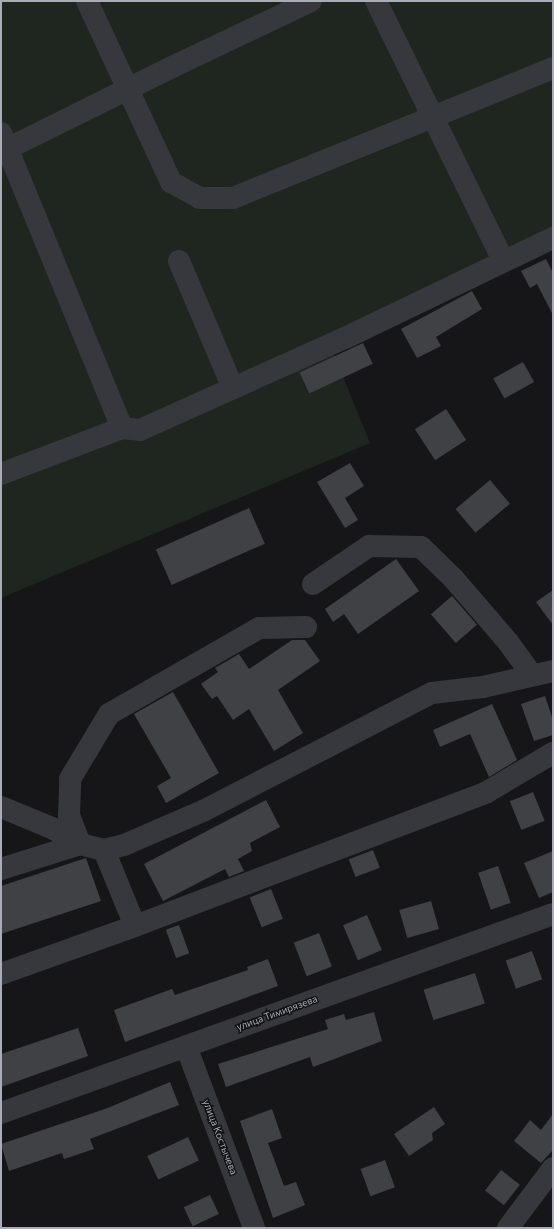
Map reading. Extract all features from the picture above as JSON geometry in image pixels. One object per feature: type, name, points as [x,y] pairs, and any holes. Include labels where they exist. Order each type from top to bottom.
[{"type":"street","points":[[87,1],[126,90],[171,182],[200,198],[233,198],[553,68]]},
{"type":"street","points":[[122,428],[3,145],[126,90],[311,1]]},
{"type":"street","points":[[376,1],[503,260]]},
{"type":"street","points":[[1,474],[122,428],[140,430],[345,338],[503,260],[553,238]]},
{"type":"street","points":[[179,261],[233,388]]},
{"type":"street","points":[[313,584],[369,546],[421,546],[453,578],[508,642],[543,673]]},
{"type":"street","points":[[80,844],[69,816],[70,779],[109,714],[259,628],[306,626]]},
{"type":"street","points":[[1,807],[52,828],[80,844],[104,850],[124,845],[205,810],[432,693],[483,687],[543,673]]},
{"type":"street","points":[[1,974],[135,926],[487,792],[553,753]]},
{"type":"street","points":[[1,869],[80,844]]},
{"type":"street","points":[[104,850],[135,926]]},
{"type":"street","name":"улица Тимирязева","points":[[1,1113],[553,914]]},
{"type":"street","name":"улица Костычева","points":[[186,1046],[254,1228]]},
{"type":"street","points":[[508,1228],[553,1168]]},
{"type":"shaded area","points":[[1,1],[553,1],[553,240],[327,337],[370,443],[1,598]]},
{"type":"building","points":[[546,259],[553,273],[553,315],[537,284],[530,288],[521,271]]},
{"type":"building","points":[[472,291],[482,309],[436,337],[441,346],[417,358],[401,329]]},
{"type":"building","points":[[363,343],[373,364],[309,393],[300,373]]},
{"type":"building","points":[[523,362],[534,382],[504,399],[493,378]]},
{"type":"building","points":[[446,409],[466,440],[435,460],[415,429]]},
{"type":"building","points":[[350,463],[364,486],[345,498],[358,520],[345,528],[317,482]]},
{"type":"building","points":[[490,480],[510,504],[475,533],[456,509]]},
{"type":"building","points":[[249,508],[265,544],[172,585],[156,549]]},
{"type":"building","points":[[396,559],[419,591],[358,634],[344,614],[333,622],[325,609]]},
{"type":"building","points":[[553,590],[553,625],[536,602]]},
{"type":"building","points":[[452,596],[477,625],[456,643],[431,614]]},
{"type":"building","points":[[292,640],[305,640],[320,661],[278,690],[303,733],[274,751],[249,709],[233,720],[217,696],[212,699],[201,684],[218,672],[215,668],[239,654],[249,669]]},
{"type":"building","points":[[173,692],[219,773],[166,803],[157,786],[171,778],[134,714]]},
{"type":"building","points":[[545,696],[553,720],[553,735],[534,741],[521,704]]},
{"type":"building","points":[[492,704],[517,760],[489,777],[470,734],[440,747],[433,730]]},
{"type":"building","points":[[533,792],[545,821],[521,830],[510,801]]},
{"type":"building","points":[[266,800],[280,827],[250,843],[252,851],[238,859],[244,871],[229,877],[225,869],[163,901],[144,864]]},
{"type":"building","points":[[373,850],[380,868],[356,877],[349,859]]},
{"type":"building","points":[[553,851],[553,892],[539,898],[524,863]]},
{"type":"building","points":[[86,858],[101,901],[1,934],[1,886]]},
{"type":"building","points":[[498,866],[511,903],[491,910],[478,873]]},
{"type":"building","points":[[271,889],[283,919],[262,927],[250,898]]},
{"type":"building","points":[[431,901],[439,929],[407,938],[399,910]]},
{"type":"building","points":[[367,915],[382,950],[358,960],[343,925]]},
{"type":"building","points":[[179,925],[189,953],[176,958],[166,930]]},
{"type":"building","points":[[319,933],[332,967],[307,976],[294,943]]},
{"type":"building","points":[[532,951],[542,979],[516,989],[506,961]]},
{"type":"building","points":[[268,959],[278,986],[125,1042],[114,1010],[172,989],[175,995],[248,970],[247,967]]},
{"type":"building","points":[[475,973],[485,1003],[434,1020],[424,990]]},
{"type":"building","points":[[374,1012],[382,1041],[313,1067],[310,1057],[226,1087],[218,1064],[328,1029],[325,1020],[344,1014],[346,1020]]},
{"type":"building","points":[[78,1028],[88,1056],[1,1087],[1,1054]]},
{"type":"building","points":[[170,1082],[179,1105],[90,1139],[94,1149],[64,1159],[62,1153],[9,1171],[1,1144],[105,1109]]},
{"type":"building","points":[[434,1107],[445,1124],[432,1133],[433,1140],[409,1156],[394,1134]]},
{"type":"building","points":[[272,1109],[282,1138],[268,1143],[284,1186],[296,1182],[305,1205],[273,1218],[240,1121]]},
{"type":"building","points":[[553,1114],[553,1150],[541,1163],[514,1141],[530,1120],[541,1130]]},
{"type":"building","points":[[188,1137],[199,1161],[158,1180],[147,1156]]},
{"type":"building","points":[[385,1160],[395,1187],[370,1196],[361,1169]]},
{"type":"building","points":[[501,1170],[520,1185],[504,1205],[485,1190]]},
{"type":"building","points":[[210,1195],[219,1214],[193,1226],[184,1207]]}]
